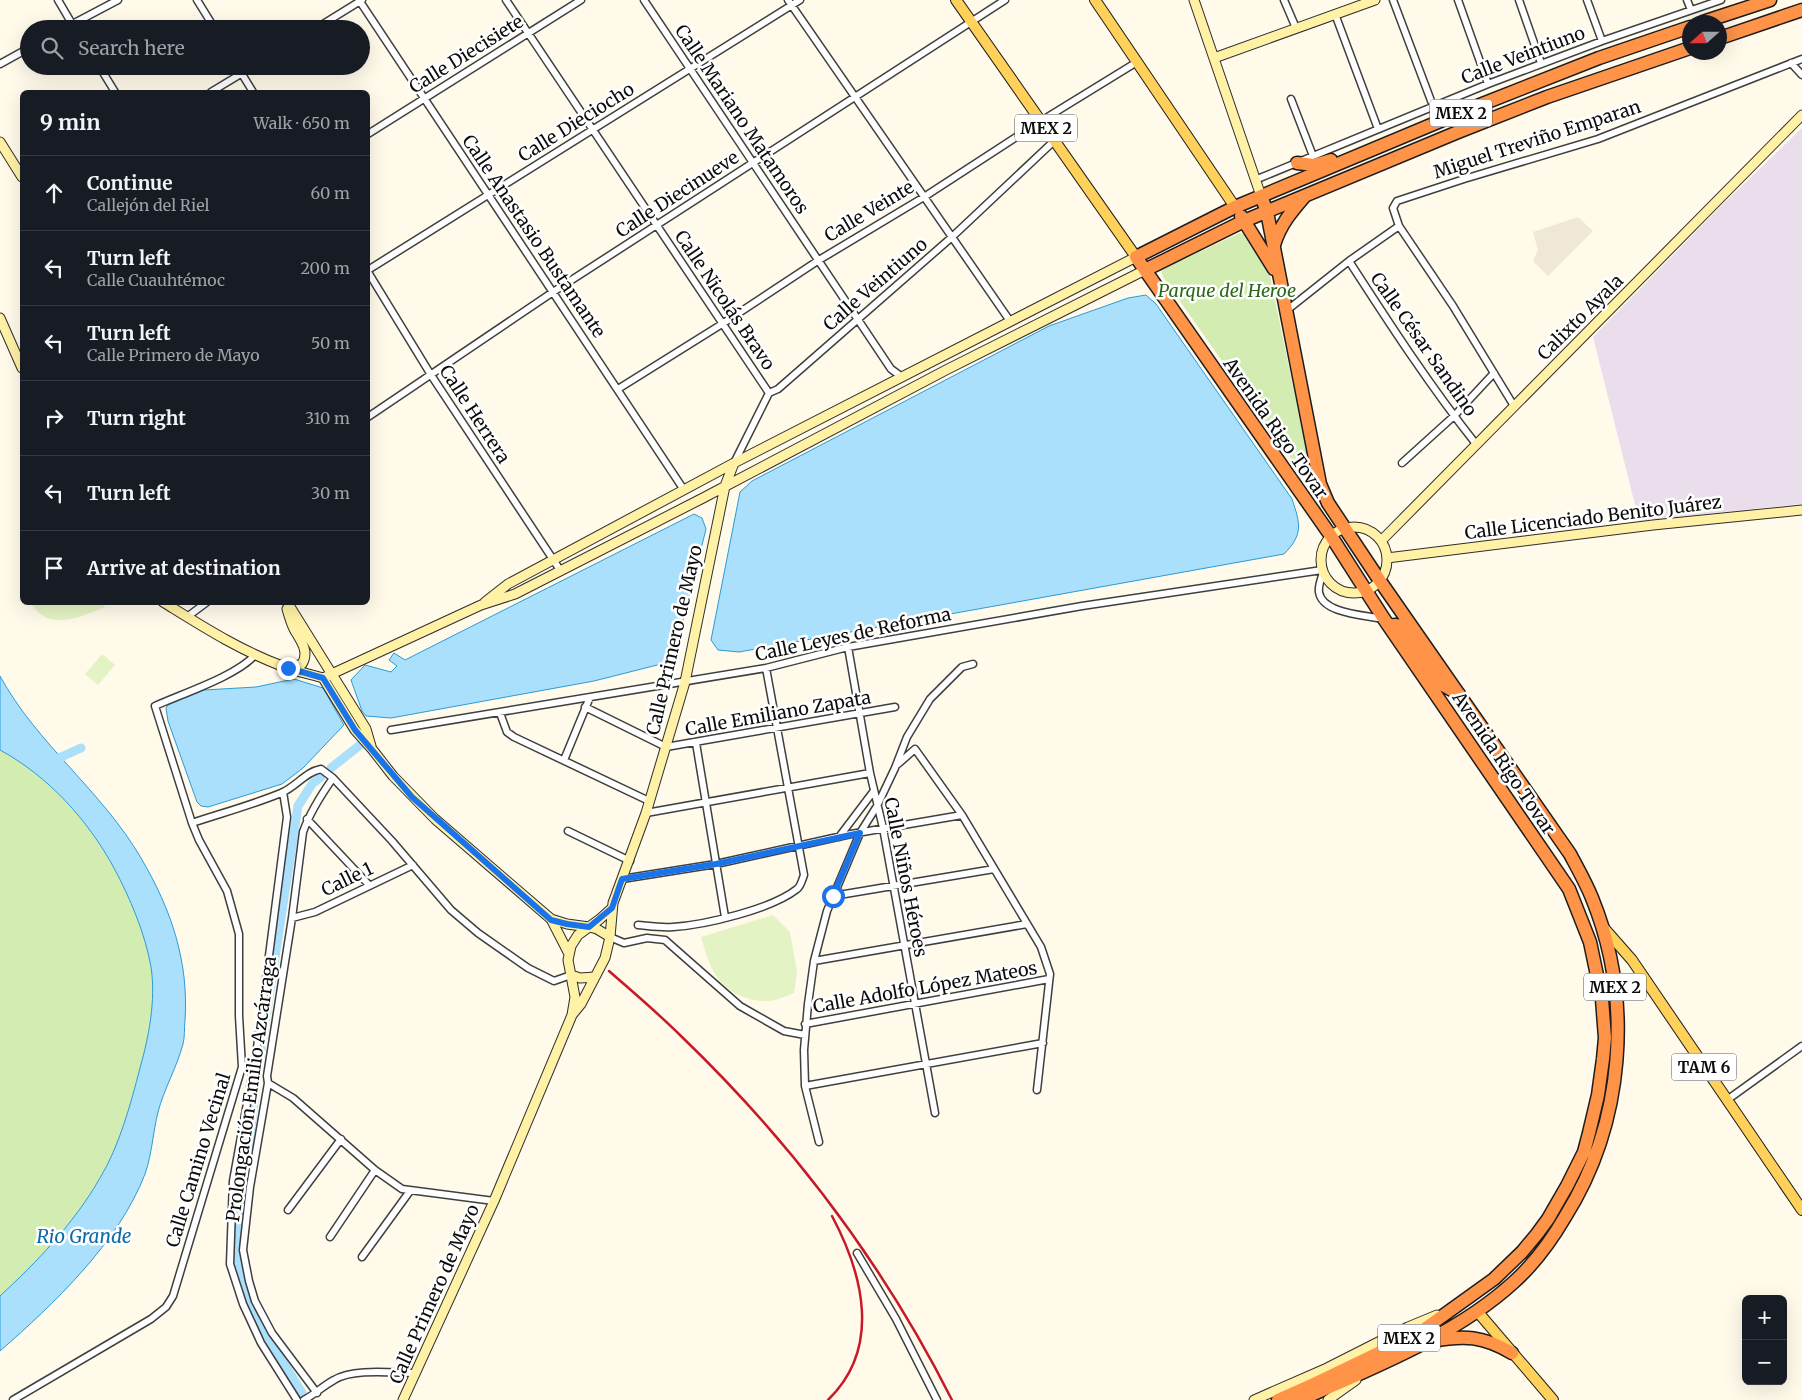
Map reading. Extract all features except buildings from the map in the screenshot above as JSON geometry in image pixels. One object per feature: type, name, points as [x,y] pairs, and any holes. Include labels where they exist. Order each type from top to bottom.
[{"type":"highway","points":[[1724,15],[1770,0]]},
{"type":"highway","points":[[1727,36],[1802,10]]},
{"type":"highway","name":"MEX 2","points":[[1136,257],[1261,196],[1542,80],[1598,58],[1682,30]]},
{"type":"highway","name":"MEX 2","points":[[1145,270],[1244,221],[1307,194],[1538,100],[1682,51]]},
{"type":"highway","points":[[1297,162],[1314,165],[1347,156],[1362,155]]},
{"type":"highway","points":[[1273,247],[1282,224],[1307,194]]},
{"type":"highway","points":[[1261,196],[1267,212],[1278,274]]},
{"type":"highway","name":"MEX 2","points":[[1235,208],[1278,274],[1285,311]]},
{"type":"highway","name":"Avenida Rigo Tovar","points":[[1136,257],[1331,536],[1366,592],[1569,888],[1590,942],[1598,971],[1602,999],[1604,1038],[1601,1076],[1584,1152],[1548,1219],[1522,1252],[1494,1280],[1416,1335],[1316,1384],[1278,1400]]},
{"type":"highway","name":"Avenida Rigo Tovar","points":[[1285,311],[1320,484],[1328,503],[1570,854],[1592,898],[1602,927],[1614,979],[1618,1038],[1612,1097],[1600,1144],[1581,1190],[1551,1241],[1532,1264],[1514,1282],[1477,1311],[1423,1344],[1376,1366],[1329,1394],[1300,1400]]},
{"type":"highway","points":[[1387,622],[1402,626],[1441,684],[1461,695]]},
{"type":"highway","points":[[1488,770],[1503,759]]},
{"type":"highway","points":[[1477,1311],[1483,1294],[1494,1280]]},
{"type":"highway","points":[[1423,1344],[1460,1337],[1495,1343],[1512,1353]]},
{"type":"main road","name":"MEX 2","points":[[956,0],[1136,257]]},
{"type":"main road","name":"MEX 2","points":[[1095,0],[1235,208]]},
{"type":"main road","points":[[1194,0],[1261,196]]},
{"type":"main road","points":[[1214,58],[1375,0]]},
{"type":"main road","name":"Calixto Ayala","points":[[1381,541],[1802,115]]},
{"type":"main road","points":[[0,142],[20,174]]},
{"type":"main road","points":[[481,605],[508,584],[553,559],[734,463],[1136,257]]},
{"type":"main road","points":[[168,605],[220,638],[254,655],[288,668],[323,678],[332,675],[481,605],[514,594],[703,498],[946,370],[1145,270]]},
{"type":"main road","points":[[0,318],[20,363]]},
{"type":"main road","name":"Calle Primero de Mayo","points":[[572,1015],[581,1004],[605,958],[610,937],[612,908],[646,812],[685,682],[725,486],[734,463]]},
{"type":"main road","points":[[703,498],[712,500],[721,508]]},
{"type":"main road","name":"Calle Licenciado Benito Juárez","points":[[1387,558],[1654,525],[1802,510]]},
{"type":"main road","points":[[1345,528],[1365,529],[1374,534],[1386,549],[1386,570],[1380,581],[1366,592],[1357,594],[1339,591],[1331,584],[1323,572],[1320,563],[1322,548],[1331,536],[1345,528]]},
{"type":"main road","points":[[287,605],[293,627],[306,654],[302,664],[288,668]]},
{"type":"main road","points":[[288,605],[366,729],[372,749]]},
{"type":"main road","points":[[323,678],[355,730],[393,776],[429,813],[551,920],[569,954]]},
{"type":"main road","points":[[569,954],[571,946],[578,935],[612,908]]},
{"type":"main road","points":[[551,920],[597,929],[610,937]]},
{"type":"main road","name":"TAM 6","points":[[1602,927],[1632,960],[1802,1210]]},
{"type":"main road","name":"Calle Primero de Mayo","points":[[403,1400],[494,1201],[572,1015],[575,997],[568,960],[569,954]]},
{"type":"main road","points":[[571,976],[580,978],[595,977]]},
{"type":"main road","points":[[1477,1311],[1552,1400]]},
{"type":"main road","name":"Avenida Rigo Tovar","points":[[1254,1400],[1326,1368],[1408,1327],[1447,1312]]},
{"type":"street","points":[[58,0],[70,20]]},
{"type":"street","points":[[84,20],[118,0]]},
{"type":"street","points":[[197,0],[209,20]]},
{"type":"street","points":[[329,20],[360,0]]},
{"type":"street","name":"Calle Anastasio Bustamante","points":[[360,0],[684,490]]},
{"type":"street","name":"Calle Nicolás Bravo","points":[[506,0],[769,393]]},
{"type":"street","name":"Calle Diecisiete","points":[[370,133],[582,0]]},
{"type":"street","name":"Calle Mariano Matamoros","points":[[644,0],[892,370],[902,377]]},
{"type":"street","name":"Calle Dieciocho","points":[[370,270],[790,3],[800,0]]},
{"type":"street","name":"Calle Diecinueve","points":[[370,416],[656,224],[1005,0]]},
{"type":"street","points":[[1284,0],[1296,28]]},
{"type":"street","points":[[1393,0],[1433,106]]},
{"type":"street","points":[[1458,0],[1488,84]]},
{"type":"street","points":[[1519,0],[1542,64]]},
{"type":"street","points":[[1587,0],[1602,41]]},
{"type":"street","points":[[1687,0],[1691,10]]},
{"type":"street","name":"Calle Veintiuno","points":[[1255,180],[1488,84],[1602,41],[1721,0]]},
{"type":"street","points":[[790,3],[1010,321]]},
{"type":"street","points":[[1335,14],[1378,129]]},
{"type":"street","points":[[0,64],[20,53]]},
{"type":"street","name":"Miguel Treviño Emparan","points":[[1398,226],[1394,208],[1397,201],[1598,139],[1802,59]]},
{"type":"street","name":"Calle Veinte","points":[[618,389],[1040,121],[1138,62]]},
{"type":"street","points":[[1792,63],[1802,75]]},
{"type":"street","points":[[105,75],[114,90]]},
{"type":"street","points":[[214,90],[240,75]]},
{"type":"street","points":[[243,75],[252,90]]},
{"type":"street","points":[[1291,99],[1313,156]]},
{"type":"street","name":"Calle Veintiuno","points":[[734,463],[769,393],[778,389],[952,237],[1054,140]]},
{"type":"street","points":[[1285,311],[1349,260],[1398,226],[1453,306],[1514,406]]},
{"type":"street","name":"Calle César Sandino","points":[[1349,260],[1400,339],[1476,444]]},
{"type":"street","name":"Calle Herrera","points":[[370,274],[431,375],[560,570]]},
{"type":"street","points":[[1402,463],[1454,416],[1494,373]]},
{"type":"street","points":[[1323,572],[1319,593],[1325,604],[1336,610],[1387,622]]},
{"type":"street","name":"Calle Leyes de Reforma","points":[[391,730],[766,668],[848,647],[1082,606],[1323,572]]},
{"type":"street","points":[[187,616],[203,605]]},
{"type":"street","name":"Calle Niños Héroes","points":[[848,647],[935,1113]]},
{"type":"street","name":"Calle Camino Vecinal","points":[[13,1400],[151,1319],[166,1307],[173,1296],[242,1067],[239,934],[227,891],[199,840],[192,823],[154,706],[235,671],[248,663],[254,655]]},
{"type":"street","points":[[819,1142],[804,1076],[806,1024],[814,961],[821,931],[833,896],[860,833],[877,806],[897,765],[907,737],[930,698],[962,667],[973,664]]},
{"type":"street","points":[[638,925],[672,927],[725,914],[747,912],[774,903],[799,888],[804,875],[766,668]]},
{"type":"street","points":[[564,760],[590,697]]},
{"type":"street","name":"Calle Emiliano Zapata","points":[[585,706],[666,747],[895,708]]},
{"type":"street","points":[[500,713],[507,732],[514,737],[649,800]]},
{"type":"street","points":[[696,743],[725,914]]},
{"type":"street","points":[[897,765],[915,749],[962,815],[1041,947],[1050,979],[1037,1090]]},
{"type":"street","points":[[192,823],[284,792],[314,770],[321,769],[333,778],[413,865],[451,910],[478,933],[528,968],[554,981],[571,976]]},
{"type":"street","points":[[646,812],[870,773]]},
{"type":"street","name":"Prolongación Emilio Azcárraga","points":[[317,1393],[272,1333],[259,1309],[249,1281],[243,1250],[250,1187],[268,1082],[267,1076],[292,918],[303,832],[319,799],[333,778]]},
{"type":"street","points":[[284,792],[287,817],[257,1048],[233,1182],[230,1264],[242,1304],[261,1343],[297,1400]]},
{"type":"street","points":[[839,837],[874,792]]},
{"type":"street","points":[[622,879],[716,864],[883,828],[962,815]]},
{"type":"street","points":[[308,819],[369,885]]},
{"type":"street","points":[[568,831],[630,861]]},
{"type":"street","name":"Calle 1","points":[[292,918],[315,912],[413,865]]},
{"type":"street","points":[[833,896],[994,869]]},
{"type":"street","points":[[814,961],[1027,924]]},
{"type":"street","points":[[665,940],[672,927]]},
{"type":"street","points":[[610,937],[624,943],[647,938],[665,940],[740,1006],[784,1032],[805,1035]]},
{"type":"street","name":"Calle Adolfo López Mateos","points":[[806,1024],[1050,979]]},
{"type":"street","points":[[805,1086],[1043,1043]]},
{"type":"street","points":[[1727,1100],[1802,1046]]},
{"type":"street","name":"Calle Primero de Mayo","points":[[268,1082],[293,1098],[341,1138],[375,1170],[402,1189],[494,1201]]},
{"type":"street","points":[[288,1210],[341,1138]]},
{"type":"street","points":[[330,1237],[375,1170]]},
{"type":"street","points":[[362,1257],[410,1191]]},
{"type":"street","points":[[857,1253],[896,1319],[937,1400]]},
{"type":"street","points":[[304,1400],[334,1380],[357,1373],[415,1373]]},
{"type":"shaded area","points":[[1802,128],[1802,504],[1639,521],[1593,337],[1722,205]]},
{"type":"shaded area","points":[[1578,217],[1593,231],[1548,276],[1533,261],[1538,250],[1533,232]]},
{"type":"green space","name":"Parque del Heroe","points":[[1240,233],[1243,234],[1270,276],[1315,493],[1163,277],[1161,270]]},
{"type":"green space","points":[[33,605],[104,605],[105,607],[65,620],[47,618],[38,612]]},
{"type":"green space","points":[[102,654],[115,665],[98,685],[85,674]]},
{"type":"green space","points":[[0,750],[18,761],[50,786],[79,816],[104,850],[126,891],[141,929],[151,967],[153,992],[149,1031],[133,1096],[107,1166],[67,1226],[28,1269],[0,1296]]},
{"type":"green space","points":[[773,915],[790,932],[797,972],[794,993],[771,1001],[746,998],[727,988],[714,973],[701,937]]},
{"type":"water","points":[[1146,295],[1156,304],[1292,499],[1299,528],[1295,540],[1284,554],[739,652],[718,650],[711,640],[740,492],[752,481],[1049,326],[1128,298]]},
{"type":"water","points":[[694,514],[702,518],[706,529],[673,661],[594,681],[391,718],[366,716],[362,711],[351,680],[365,665],[391,672],[397,666],[389,660],[394,653],[405,660]]},
{"type":"water","name":"Rio Grande","points":[[0,676],[32,724],[108,811],[152,877],[176,936],[184,977],[185,999],[183,1044],[161,1103],[145,1174],[134,1199],[119,1224],[83,1270],[42,1313],[0,1351],[0,1296],[28,1269],[67,1226],[107,1166],[119,1139],[149,1031],[153,992],[151,967],[141,929],[126,891],[104,850],[79,816],[50,786],[18,761],[0,750]]},
{"type":"water","points":[[294,679],[323,688],[344,725],[303,768],[282,784],[208,807],[201,806],[197,802],[168,721],[166,708],[168,705],[204,690],[256,687]]},
{"type":"waterway","points":[[331,768],[360,745]]},
{"type":"waterway","points":[[50,762],[81,748]]},
{"type":"waterway","points":[[302,1393],[256,1317],[240,1278],[236,1253],[258,1069],[298,806],[312,784],[321,777]]},
{"type":"railway","points":[[609,971],[664,1020],[722,1077],[797,1162],[832,1207],[896,1301],[952,1400]]},
{"type":"railway","points":[[828,1400],[845,1380],[856,1357],[861,1334],[862,1310],[859,1286],[852,1262],[832,1216]]},
{"type":"route","points":[[288,668],[323,678],[355,730],[412,797],[551,920],[589,927],[600,920],[612,908],[622,879],[716,864],[860,833],[833,896]]}]
